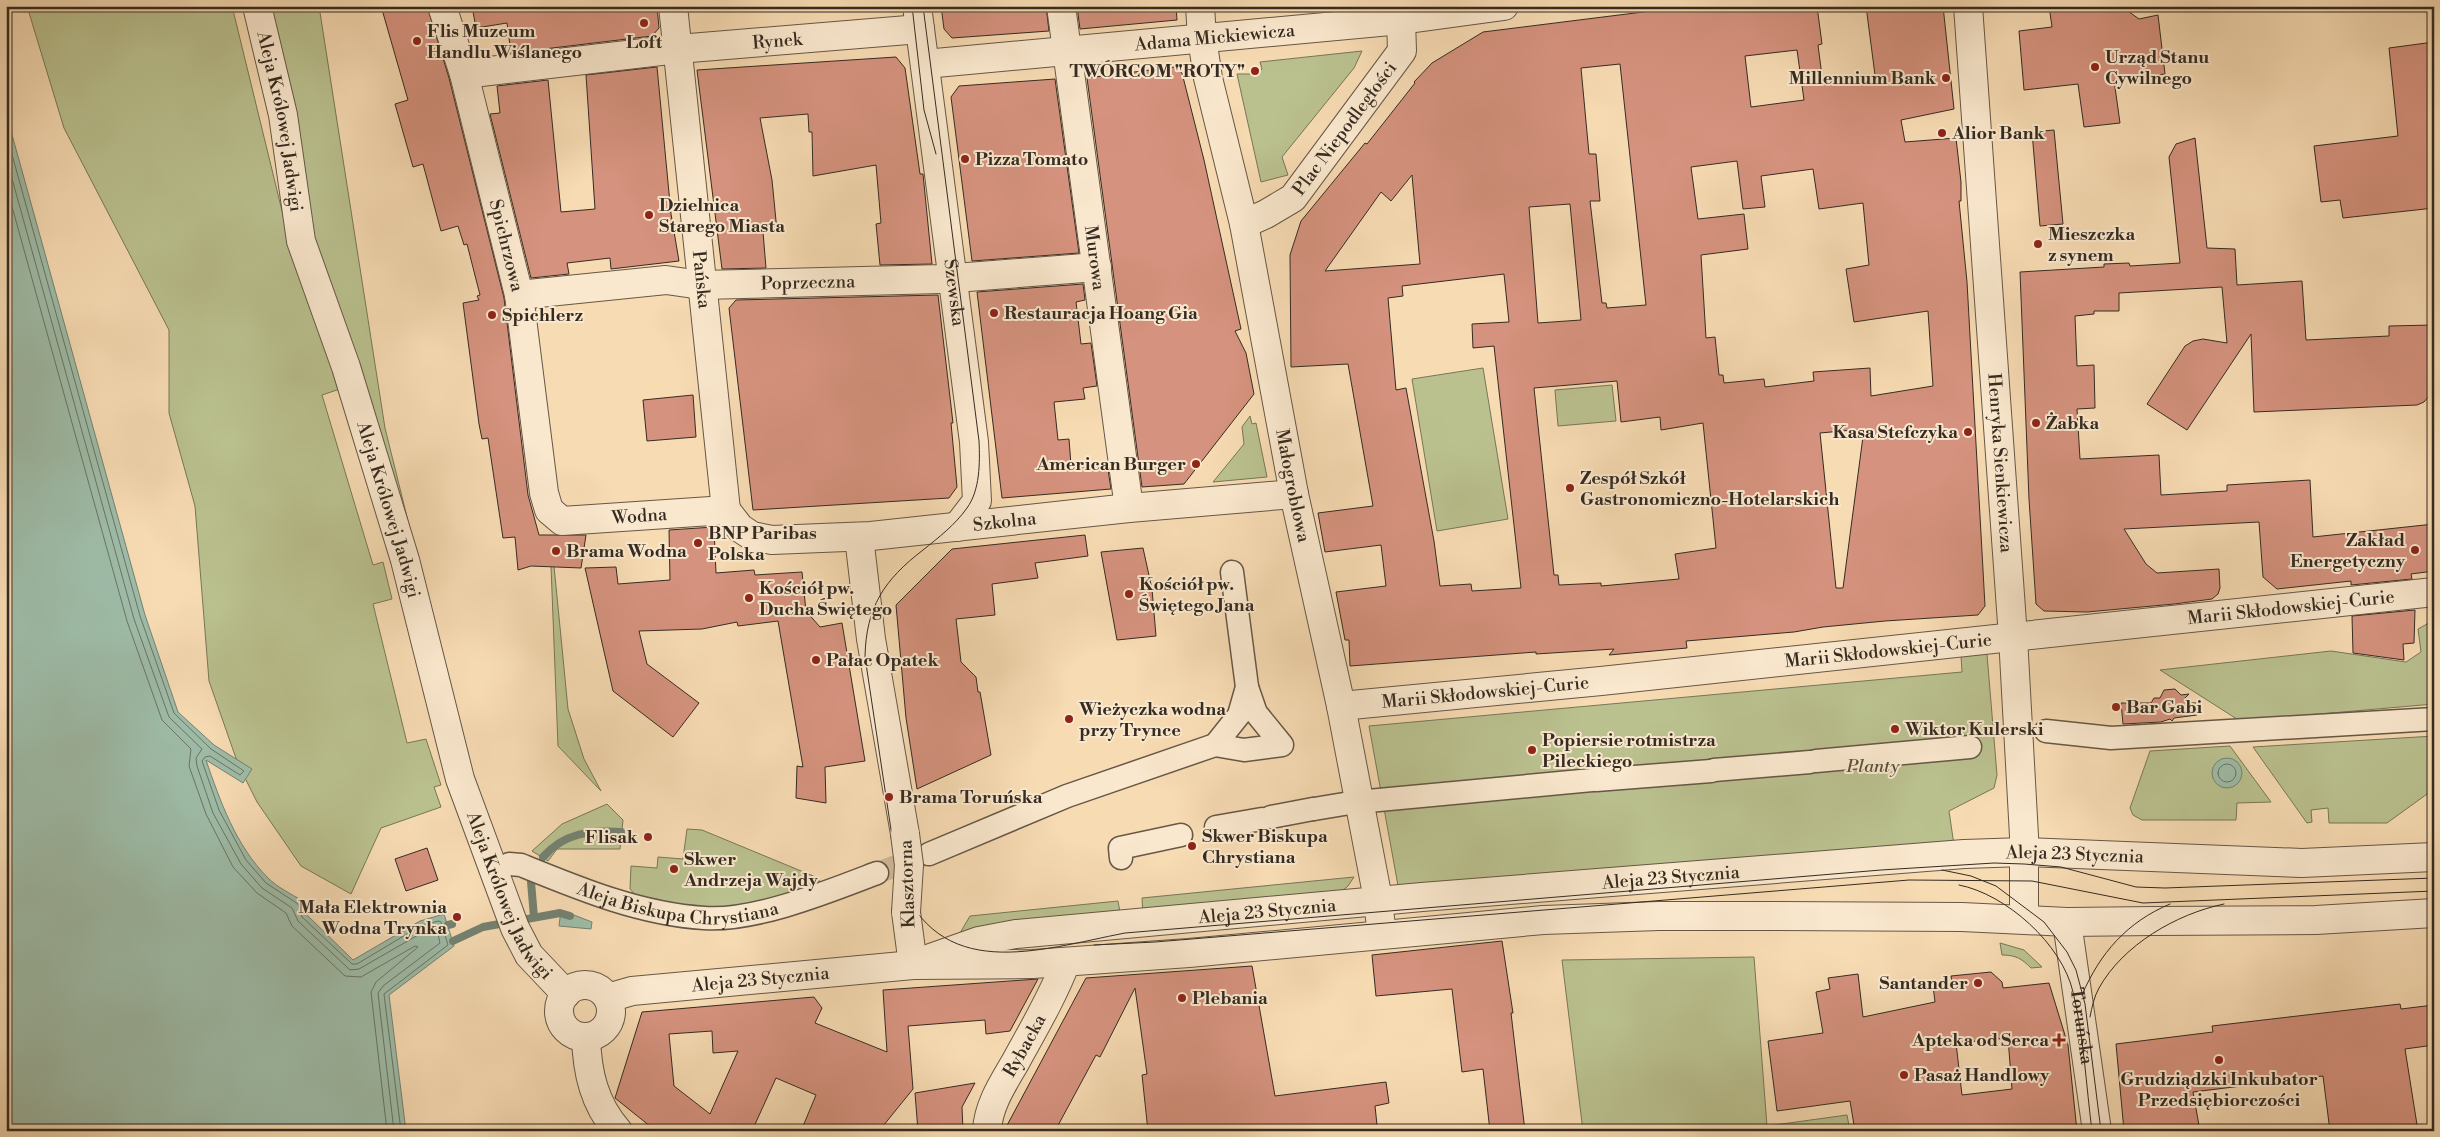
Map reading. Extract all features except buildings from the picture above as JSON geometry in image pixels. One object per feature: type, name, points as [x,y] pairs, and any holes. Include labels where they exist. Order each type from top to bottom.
[{"type":"street","name":"Aleja Królowej Jadwigi","points":[[257,6],[283,114],[301,241],[346,367],[405,560],[460,778],[515,928],[529,954],[566,994]]},
{"type":"street","name":"Spichrzowa","points":[[442,6],[464,74],[519,295],[544,492],[548,510],[555,516]]},
{"type":"street","points":[[673,6],[678,49]]},
{"type":"street","name":"Murowa","points":[[1061,6],[1129,508]]},
{"type":"street","name":"Małogroblowa","points":[[1200,6],[1202,38],[1208,78],[1244,224],[1294,494],[1341,706],[1378,901],[1382,934]]},
{"type":"street","name":"Adama Mickiewicza","points":[[921,38],[1067,52],[1202,38],[1399,13],[1504,6]]},
{"type":"street","name":"Henryka Sienkiewicza","points":[[1968,6],[2014,637],[2024,852],[2024,918]]},
{"type":"street","name":"Plac Niepodległości","points":[[1244,224],[1293,198],[1402,51],[1399,13]]},
{"type":"street","name":"Rynek","points":[[464,74],[678,49],[921,38]]},
{"type":"street","name":"Szewska","points":[[921,38],[974,442],[977,482],[977,501],[957,527]]},
{"type":"street","name":"Pańska","points":[[678,49],[701,285],[726,510]]},
{"type":"street","name":"Poprzeczna","points":[[519,295],[666,280],[701,285],[952,279],[1097,267]]},
{"type":"street","name":"Szkolna","points":[[726,510],[740,528],[752,536],[772,540],[860,537],[1129,508],[1294,494]]},
{"type":"street","name":"Wodna","points":[[555,516],[562,521],[726,510]]},
{"type":"street","name":"Klasztorna","points":[[860,537],[872,639],[909,865],[906,912],[913,965]]},
{"type":"street","points":[[929,854],[1067,796],[1215,745],[1244,750],[1284,749],[1256,713],[1247,687],[1232,572]]},
{"type":"street","name":"Marii Skłodowskiej-Curie","points":[[1341,706],[1601,681],[2434,592]]},
{"type":"street","points":[[1215,745],[1239,715],[1247,687]]},
{"type":"street","points":[[2046,731],[2111,738],[2434,718]]},
{"type":"street","points":[[1368,801],[1970,747]]},
{"type":"street","points":[[1121,858],[1120,848],[1216,827],[1344,804]]},
{"type":"street","name":"Aleja 23 Stycznia","points":[[913,965],[979,941],[1016,934],[1791,866],[1964,854],[2024,852],[2302,863],[2434,857]]},
{"type":"street","name":"Aleja Biskupa Chrystiana","points":[[509,864],[521,865],[610,899],[661,912],[705,919],[731,917],[781,907],[877,873]]},
{"type":"street","name":"Aleja 23 Stycznia","points":[[608,998],[632,991],[913,965],[996,965],[1066,962],[1190,953],[1542,920],[1659,916],[2024,918],[2067,922],[2316,920],[2434,913]]},
{"type":"street","name":"Toruńska","points":[[2067,922],[2097,1131]]},
{"type":"street","name":"Rybacka","points":[[987,1131],[987,1122],[995,1098],[1044,1010],[1066,962]]},
{"type":"street","points":[[588,985],[596,987],[608,998],[611,1005],[610,1020],[600,1032],[586,1037],[570,1032],[560,1018],[561,1001],[572,988],[588,985]]},
{"type":"street","points":[[586,1037],[587,1066],[595,1095],[608,1119],[618,1131]]},
{"type":"green space","points":[[27,6],[232,6],[284,219],[340,389],[322,395],[373,565],[383,562],[392,599],[373,604],[407,743],[426,739],[441,785],[434,787],[441,807],[381,828],[351,894],[301,866],[257,802],[238,764],[209,681],[195,506],[169,413],[169,330],[64,128]]},
{"type":"green space","points":[[266,6],[319,6],[385,428],[413,541],[316,264]]},
{"type":"green space","points":[[1362,51],[1354,68],[1282,157],[1288,175],[1261,182],[1237,74],[1257,74],[1262,69],[1260,62]]},
{"type":"green space","points":[[1483,368],[1508,519],[1437,531],[1412,379]]},
{"type":"green space","points":[[1612,385],[1616,421],[1558,426],[1555,390]]},
{"type":"green space","points":[[1250,416],[1252,424],[1256,423],[1267,477],[1213,482],[1244,444],[1242,427]]},
{"type":"green space","points":[[551,566],[554,566],[568,709],[584,759],[601,791],[558,746]]},
{"type":"green space","points":[[2434,620],[2434,704],[2240,721],[2160,670],[2331,651],[2406,662],[2421,652],[2418,629]]},
{"type":"green space","name":"Planty","points":[[1987,654],[1997,775],[1994,788],[1949,811],[1954,845],[1399,891],[1369,726],[1962,672],[1961,656]]},
{"type":"green space","points":[[2434,736],[2434,789],[2387,823],[2329,823],[2328,808],[2311,810],[2312,822],[2307,823],[2253,747]]},
{"type":"green space","points":[[2230,746],[2271,802],[2237,803],[2236,820],[2142,820],[2133,815],[2130,808],[2150,751]]},
{"type":"green space","points":[[607,804],[623,820],[620,849],[557,849],[548,861],[532,851],[562,824]]},
{"type":"green space","points":[[687,829],[702,830],[818,878],[821,885],[755,904],[707,910],[637,897],[630,889],[631,866],[657,868],[658,857],[683,859]]},
{"type":"green space","points":[[1354,877],[1348,886],[1338,894],[1143,916],[1142,898]]},
{"type":"green space","points":[[1118,901],[1121,918],[960,933],[970,916]]},
{"type":"green space","points":[[2000,943],[2024,950],[2042,967],[2031,968],[2018,958],[2002,955]]},
{"type":"green space","points":[[1754,957],[1767,1126],[1847,1115],[1850,1131],[1583,1131],[1562,960]]},
{"type":"water","points":[[6,113],[145,615],[178,712],[214,745],[252,769],[243,783],[206,760],[223,807],[238,837],[247,852],[268,878],[303,901],[306,914],[353,960],[420,921],[444,914],[454,946],[389,995],[406,1131],[6,1131]]},
{"type":"water","points":[[2227,758],[2233,759],[2241,767],[2241,779],[2233,787],[2227,788],[2221,787],[2213,779],[2212,773],[2213,767],[2221,759]]},
{"type":"water","points":[[561,910],[592,922],[591,929],[559,926]]},
{"type":"waterway","points":[[543,857],[560,843],[578,835],[599,832],[621,832]]},
{"type":"waterway","points":[[531,882],[534,917]]},
{"type":"waterway","points":[[453,941],[483,927],[560,913],[570,916]]},
{"type":"waterway","points":[[448,925],[452,924]]},
{"type":"tunnel","points":[[877,873],[923,856]]},
{"type":"tram line","points":[[912,6],[924,110],[936,154]]},
{"type":"tram line","points":[[923,6],[979,441],[979,467],[977,485],[967,508],[946,531],[898,572],[880,596],[869,623],[865,657],[898,876],[916,910],[938,933],[964,946],[994,952],[1025,951],[1058,947],[1125,933],[1881,870],[1994,863],[2061,867],[2136,887],[2165,888],[2434,878]]},
{"type":"tram line","points":[[1942,870],[1971,876],[1996,886],[2044,922],[2067,952],[2076,970],[2085,1004],[2101,1131]]},
{"type":"tram line","points":[[1094,945],[1155,942],[1909,880],[2032,881],[2143,903],[2434,891]]},
{"type":"tram line","points":[[1959,885],[1977,890],[2013,910],[2044,939],[2057,956],[2067,974],[2080,1026],[2092,1131]]},
{"type":"tram line","points":[[2082,995],[2097,966],[2117,940],[2141,920],[2170,904]]},
{"type":"tram line","points":[[2090,1017],[2094,998],[2109,972],[2136,945],[2152,934],[2188,915],[2224,904]]},
{"type":"place","name":"Loft","points":[[644,23]]},
{"type":"place","name":"Flis Muzeum Handlu Wiślanego","points":[[417,41]]},
{"type":"place","name":"Urząd Stanu Cywilnego","points":[[2095,67]]},
{"type":"place","name":"TWÓRCOM \"ROTY\"","points":[[1255,71]]},
{"type":"place","name":"Millennium Bank","points":[[1946,78]]},
{"type":"place","name":"Alior Bank","points":[[1942,133]]},
{"type":"place","name":"Pizza Tomato","points":[[965,159]]},
{"type":"place","name":"Dzielnica Starego Miasta","points":[[649,215]]},
{"type":"place","name":"Mieszczka z synem","points":[[2038,244]]},
{"type":"place","name":"Restauracja Hoang Gia","points":[[994,313]]},
{"type":"place","name":"Spichlerz","points":[[492,315]]},
{"type":"place","name":"Żabka","points":[[2036,423]]},
{"type":"place","name":"Kasa Stefczyka","points":[[1968,432]]},
{"type":"place","name":"American Burger","points":[[1196,464]]},
{"type":"place","name":"Zespół Szkół Gastronomiczno-Hotelarskich","points":[[1570,488]]},
{"type":"place","name":"BNP Paribas Polska","points":[[698,543]]},
{"type":"place","name":"Zakład Energetyczny","points":[[2415,550]]},
{"type":"place","name":"Brama Wodna","points":[[556,551]]},
{"type":"place","name":"Kościół pw. Świętego Jana","points":[[1129,594]]},
{"type":"place","name":"Kościół pw. Ducha Świętego","points":[[749,598]]},
{"type":"place","name":"Pałac Opatek","points":[[816,660]]},
{"type":"place","name":"Bar Gabi","points":[[2116,707]]},
{"type":"place","name":"Wieżyczka wodna przy Trynce","points":[[1069,719]]},
{"type":"place","name":"Wiktor Kulerski","points":[[1895,729]]},
{"type":"place","name":"Popiersie rotmistrza Pileckiego","points":[[1532,750]]},
{"type":"place","name":"Brama Toruńska","points":[[889,797]]},
{"type":"place","name":"Flisak","points":[[648,837]]},
{"type":"place","name":"Skwer Biskupa Chrystiana","points":[[1192,846]]},
{"type":"place","name":"Skwer Andrzeja Wajdy","points":[[674,869]]},
{"type":"place","name":"Mała Elektrownia Wodna Trynka","points":[[457,917]]},
{"type":"place","name":"Santander","points":[[1978,983]]},
{"type":"place","name":"Plebania","points":[[1182,998]]},
{"type":"place","name":"Apteka od Serca","points":[[2059,1040]]},
{"type":"place","name":"Grudziądzki Inkubator Przedsiębiorczości","points":[[2219,1060]]},
{"type":"place","name":"Pasaż Handlowy","points":[[1904,1075]]}]
